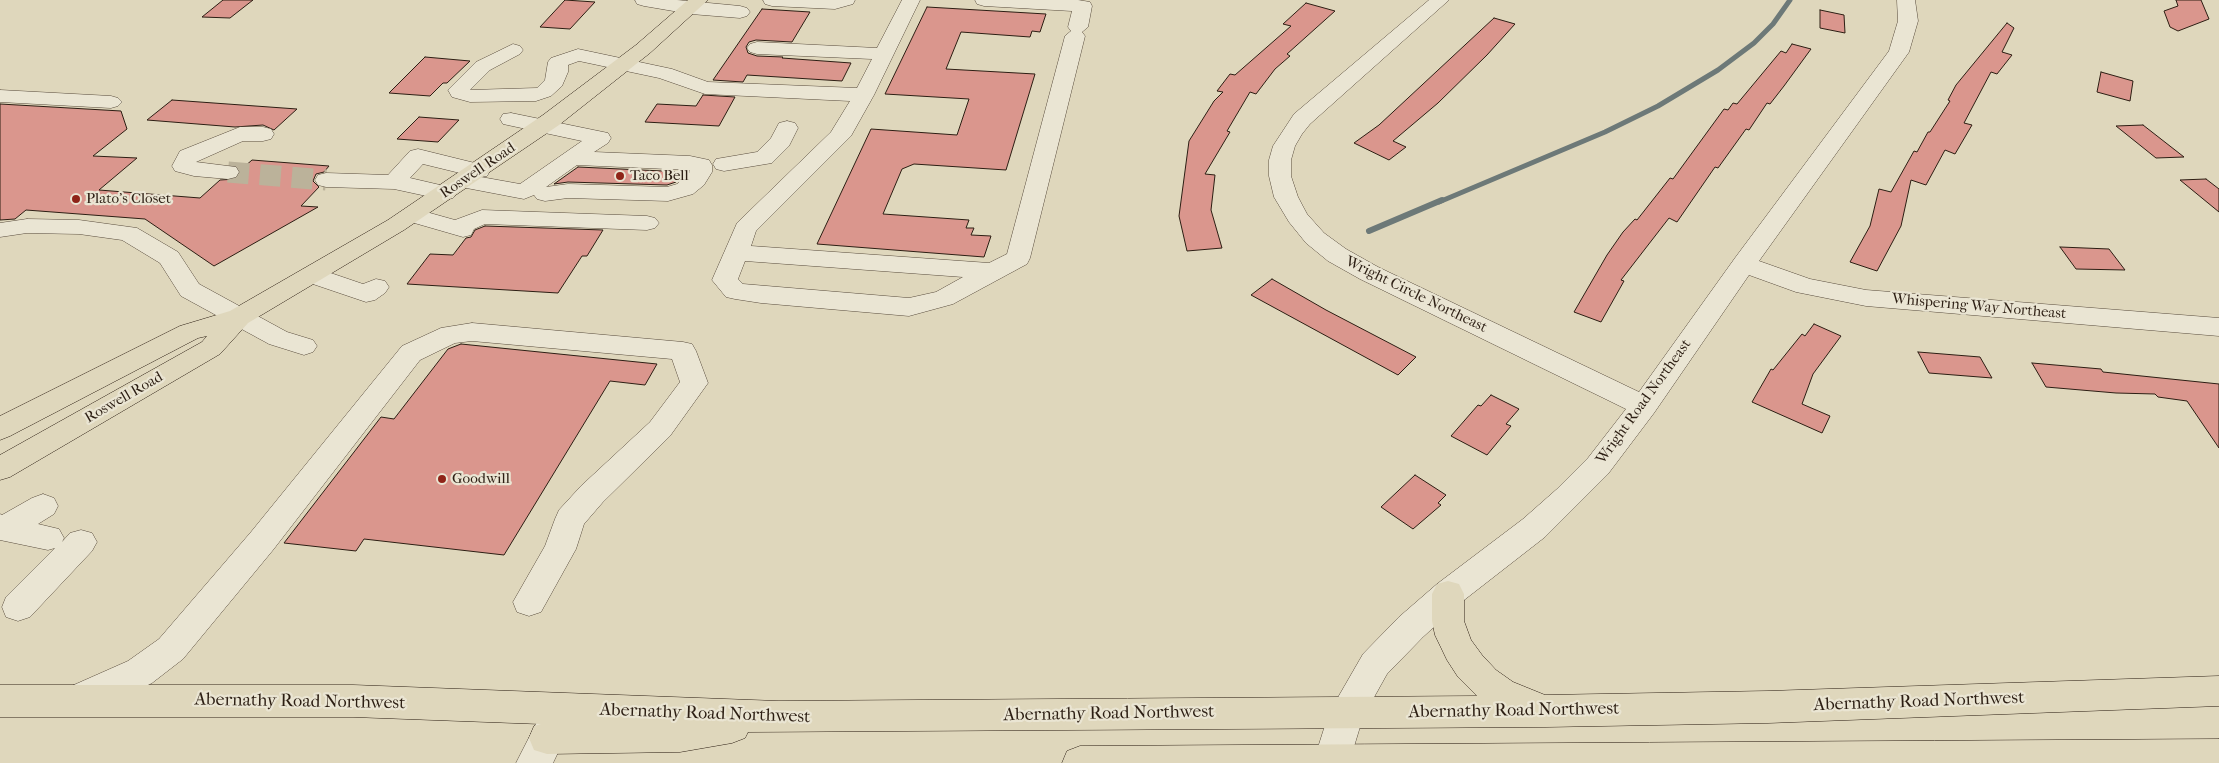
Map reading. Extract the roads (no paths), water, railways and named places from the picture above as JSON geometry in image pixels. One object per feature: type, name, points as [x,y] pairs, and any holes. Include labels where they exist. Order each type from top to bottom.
[{"type":"main road","name":"Roswell Road","points":[[0,428],[189,332],[239,317],[412,215],[542,126],[624,64],[695,4]]},
{"type":"main road","name":"Roswell Road","points":[[0,469],[210,348],[239,317]]},
{"type":"main road","points":[[1448,594],[1448,621],[1452,635],[1470,666],[1484,681],[1500,693],[1546,711]]},
{"type":"main road","name":"Abernathy Road Northwest","points":[[0,701],[359,701],[547,737],[680,736],[722,730],[778,717],[1347,713],[1778,707],[2219,691]]},
{"type":"main road","points":[[1080,763],[2219,756]]},
{"type":"street","points":[[644,0],[695,4],[740,12]]},
{"type":"street","points":[[773,0],[835,3],[846,0]]},
{"type":"street","points":[[911,0],[864,95],[840,136],[746,228],[725,280],[735,291],[761,295],[909,307],[944,298],[1018,258],[1083,6],[984,0]]},
{"type":"street","name":"Wright Circle Northeast","points":[[1440,0],[1302,119],[1284,146],[1280,160],[1280,176],[1286,196],[1297,217],[1315,238],[1337,256],[1644,406]]},
{"type":"street","name":"Wright Road Northeast","points":[[1331,762],[1347,713],[1375,664],[1411,627],[1448,594],[1534,528],[1568,497],[1598,466],[1644,406],[1744,264],[1899,52],[1908,21],[1906,0]]},
{"type":"street","points":[[758,48],[884,54]]},
{"type":"street","points":[[513,50],[482,66],[458,90],[470,96],[536,95],[544,92],[555,82],[558,62],[578,55],[665,73],[705,88],[864,95]]},
{"type":"street","points":[[0,96],[112,102]]},
{"type":"street","points":[[511,118],[600,138],[571,158],[535,193]]},
{"type":"street","points":[[724,164],[764,158],[781,141],[788,128]]},
{"type":"street","points":[[228,172],[194,170],[183,166],[188,156],[240,134],[263,134]]},
{"type":"street","points":[[394,182],[418,156],[471,176],[535,193],[568,191],[668,194],[685,189],[696,180],[701,172],[700,165],[690,163],[571,158]]},
{"type":"street","points":[[326,180],[394,182],[445,193]]},
{"type":"street","points":[[412,215],[452,234],[482,217],[646,223]]},
{"type":"street","points":[[0,230],[27,226],[44,226],[79,227],[128,233],[168,258],[190,290],[278,338],[304,346]]},
{"type":"street","points":[[736,253],[993,271]]},
{"type":"street","name":"Whispering Way Northeast","points":[[1744,264],[1805,286],[1866,298],[2219,327]]},
{"type":"street","points":[[313,275],[366,294],[376,287]]},
{"type":"street","points":[[76,701],[140,672],[171,650],[262,541],[412,353],[450,334],[472,332],[682,351],[694,384],[660,429],[592,494],[570,519],[560,549],[529,602]]},
{"type":"street","points":[[2,527],[43,506]]},
{"type":"street","points":[[2,527],[12,532],[48,538]]},
{"type":"street","points":[[18,607],[81,542]]},
{"type":"street","points":[[171,650],[164,673],[166,684],[178,700]]},
{"type":"waterway","points":[[1439,202],[1605,132],[1658,106],[1718,70],[1754,43],[1773,24],[1790,0]]},
{"type":"waterway","points":[[1369,231],[1442,200]]},
{"type":"tunnel","points":[[228,172],[326,180]]},
{"type":"place","name":"Taco Bell","points":[[620,176]]},
{"type":"place","name":"Plato's Closet","points":[[76,199]]},
{"type":"place","name":"Goodwill","points":[[442,479]]}]
